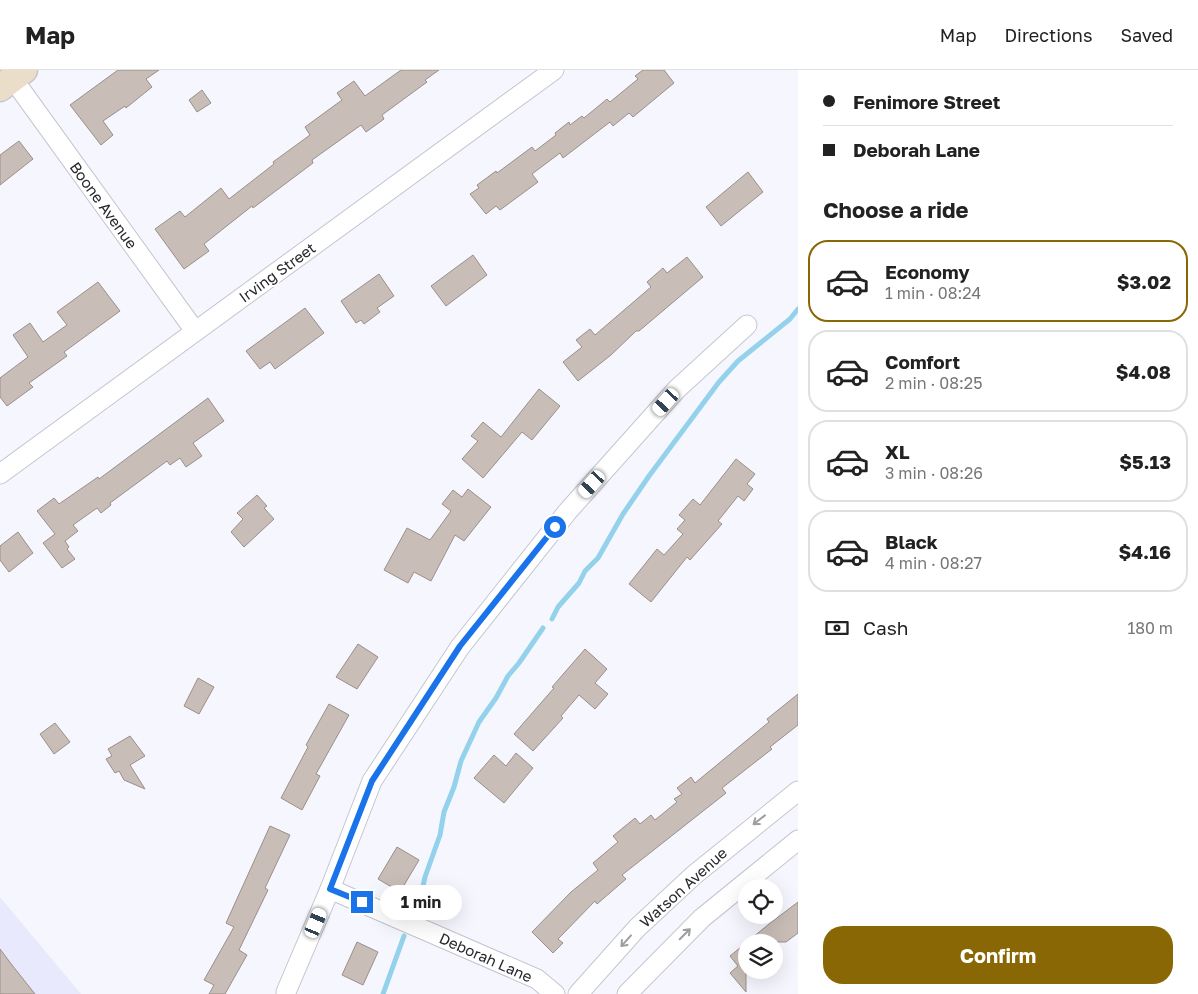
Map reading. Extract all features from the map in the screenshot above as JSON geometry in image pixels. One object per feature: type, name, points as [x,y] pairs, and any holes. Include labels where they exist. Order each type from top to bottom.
[{"type":"street","name":"Irving Street","points":[[0,474],[554,70]]},
{"type":"street","name":"Boone Avenue","points":[[12,79],[195,331]]},
{"type":"street","points":[[286,992],[330,889],[372,781],[460,646],[568,511],[677,389],[747,325]]},
{"type":"street","name":"Watson Avenue","points":[[578,994],[637,928],[694,875],[798,791]]},
{"type":"street","points":[[627,994],[702,918],[738,886],[798,840]]},
{"type":"street","name":"Deborah Lane","points":[[330,889],[537,979],[555,994]]},
{"type":"shaded area","points":[[0,897],[81,994],[0,994]]},
{"type":"building","points":[[118,70],[159,70],[146,79],[152,87],[126,108],[125,106],[103,121],[113,135],[101,145],[70,105]]},
{"type":"building","points":[[401,70],[439,70],[425,80],[427,82],[382,115],[384,119],[366,132],[361,125],[312,160],[313,163],[253,208],[252,206],[204,244],[209,251],[184,269],[155,229],[180,211],[185,217],[221,188],[229,199],[274,164],[273,162],[310,135],[305,127],[342,100],[337,93],[354,81],[365,96]]},
{"type":"building","points":[[643,70],[664,70],[674,83],[633,117],[629,113],[613,126],[610,122],[563,158],[560,153],[532,174],[538,182],[500,210],[496,206],[486,214],[470,194],[479,188],[477,185],[532,147],[535,151],[569,122],[570,125],[582,116],[584,118],[607,99],[610,102],[638,79],[635,76]]},
{"type":"building","points":[[202,90],[211,103],[197,112],[189,100]]},
{"type":"building","points":[[19,141],[33,159],[0,185],[0,155]]},
{"type":"building","points":[[748,172],[763,192],[721,226],[706,207]]},
{"type":"building","points":[[473,255],[487,275],[446,306],[431,286]]},
{"type":"building","points":[[687,257],[703,277],[578,381],[563,362],[582,347],[576,340],[590,329],[595,335],[651,287],[647,282],[663,268],[667,273]]},
{"type":"building","points":[[379,274],[394,296],[377,308],[380,312],[364,324],[361,320],[356,323],[341,301]]},
{"type":"building","points":[[98,282],[120,311],[64,352],[67,356],[29,383],[33,387],[7,406],[0,397],[0,378],[28,357],[13,335],[30,323],[43,342],[67,325],[57,312]]},
{"type":"building","points":[[305,308],[324,333],[275,369],[270,362],[260,369],[246,351]]},
{"type":"building","points":[[539,389],[560,406],[532,440],[522,432],[483,478],[462,459],[478,441],[471,436],[483,422],[501,437]]},
{"type":"building","points":[[208,398],[224,421],[193,443],[202,456],[186,467],[180,458],[170,465],[167,461],[110,503],[111,505],[101,513],[97,508],[73,525],[78,531],[65,541],[69,547],[67,549],[75,559],[62,568],[43,543],[55,534],[37,511],[54,498],[59,504],[98,477],[99,479]]},
{"type":"building","points":[[736,459],[755,474],[747,484],[753,489],[744,501],[738,496],[718,521],[722,524],[690,560],[687,557],[651,602],[629,584],[657,549],[664,555],[683,534],[677,529],[685,520],[679,515],[693,499],[700,505]]},
{"type":"building","points":[[468,489],[491,507],[464,541],[455,535],[431,581],[414,572],[408,583],[384,570],[407,528],[430,540],[451,511],[442,504],[453,490],[462,497]]},
{"type":"building","points":[[257,495],[267,506],[264,508],[274,519],[244,547],[231,532],[243,519],[237,513]]},
{"type":"building","points":[[18,532],[33,553],[9,572],[0,560],[0,546]]},
{"type":"building","points":[[358,644],[378,657],[357,689],[336,677]]},
{"type":"building","points":[[585,649],[607,669],[595,683],[608,694],[595,709],[579,695],[561,716],[563,718],[533,751],[514,734]]},
{"type":"building","points":[[198,678],[214,687],[199,714],[184,706]]},
{"type":"building","points":[[798,694],[798,725],[770,747],[772,749],[722,788],[726,793],[622,875],[626,879],[597,904],[595,901],[558,939],[563,943],[553,953],[532,932],[571,892],[598,870],[593,863],[618,842],[613,836],[635,818],[640,824],[651,815],[655,820],[677,802],[674,799],[682,794],[677,788],[691,777],[695,783],[769,722],[767,719]]},
{"type":"building","points":[[329,704],[349,715],[316,774],[320,776],[302,810],[281,798],[308,747],[306,745]]},
{"type":"building","points":[[55,723],[70,742],[54,754],[40,734]]},
{"type":"building","points":[[130,736],[145,756],[130,765],[145,789],[124,780],[119,771],[115,773],[106,759],[112,756],[108,749]]},
{"type":"building","points":[[516,753],[533,768],[504,803],[474,778],[494,755],[506,766]]},
{"type":"building","points":[[270,826],[290,835],[265,888],[268,890],[239,950],[247,955],[225,994],[209,994],[214,985],[204,980],[234,927],[226,923]]},
{"type":"building","points":[[397,847],[419,860],[400,892],[378,879]]},
{"type":"building","points":[[798,902],[798,933],[786,942],[783,942],[783,934],[757,934],[769,924],[783,924],[783,913]]},
{"type":"building","points":[[357,942],[378,952],[363,985],[342,975]]},
{"type":"building","points":[[0,949],[12,965],[35,994],[0,994]]},
{"type":"building","points":[[738,950],[738,966],[730,956]]},
{"type":"building","points":[[738,966],[738,979],[746,979],[746,992],[730,973]]},
{"type":"waterway","points":[[552,619],[558,607],[579,583],[585,571],[598,558],[623,514],[649,476],[719,382],[738,361],[790,319],[798,309]]},
{"type":"waterway","points":[[411,919],[420,900],[425,877],[440,835],[444,812],[454,787],[461,761],[479,722],[496,698],[508,676],[543,628]]},
{"type":"waterway","points":[[383,994],[404,936]]},
{"type":"route","points":[[362,902],[330,889],[372,781],[460,646],[555,527]]}]
